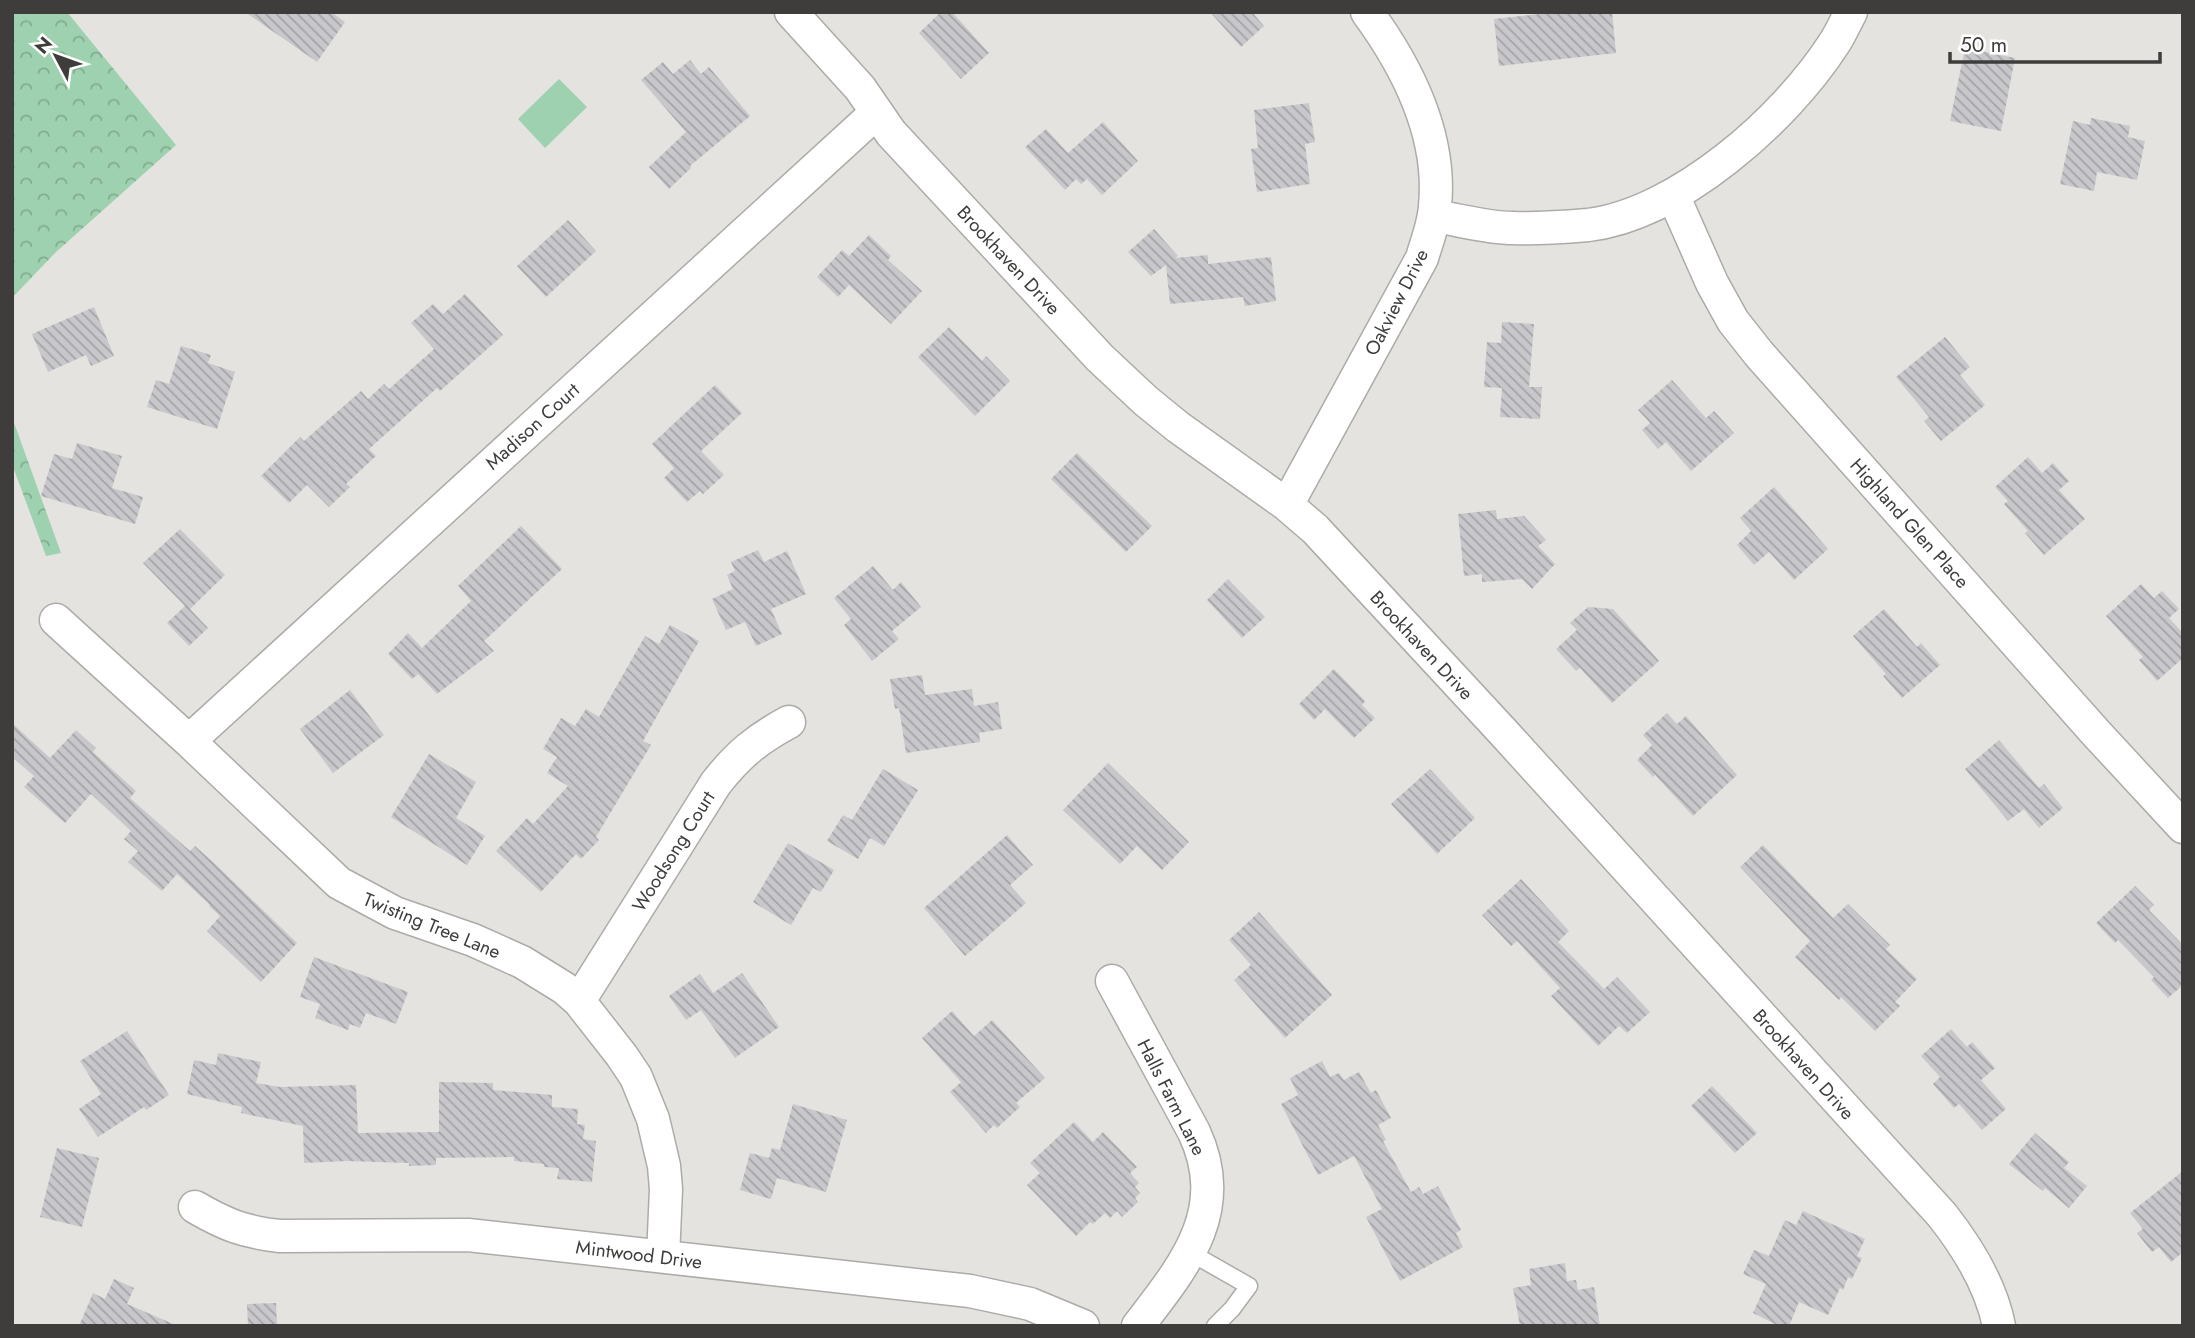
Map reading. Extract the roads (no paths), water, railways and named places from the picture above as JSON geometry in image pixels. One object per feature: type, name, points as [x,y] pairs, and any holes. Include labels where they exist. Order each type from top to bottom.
[{"type":"street","name":"Brookhaven Drive","points":[[790,12],[860,88],[891,134],[1100,358],[1178,427],[1287,505],[1314,529],[1447,672],[1942,1215],[1962,1243],[1987,1287],[1997,1312],[1999,1326]]},
{"type":"street","name":"Oakview Drive","points":[[1287,505],[1422,258],[1434,216],[1436,166],[1429,132],[1413,87],[1390,44],[1367,12]]},
{"type":"street","points":[[1434,216],[1511,228],[1590,225],[1632,213],[1673,195],[1716,167],[1762,128],[1810,76],[1833,45],[1851,12]]},
{"type":"street","name":"Madison Court","points":[[189,741],[876,113]]},
{"type":"street","name":"Highland Glen Place","points":[[1673,195],[1712,283],[1733,321],[1759,354],[2183,827]]},
{"type":"street","name":"Twisting Tree Lane","points":[[56,620],[339,883],[395,913],[473,940],[522,962],[564,988],[579,1001],[636,1077],[653,1119],[664,1166],[666,1189],[663,1257]]},
{"type":"street","name":"Woodsong Court","points":[[579,1001],[716,783],[736,758],[761,737],[789,722]]},
{"type":"street","name":"Halls Farm Lane","points":[[1112,981],[1203,1150],[1206,1170],[1205,1211],[1191,1254],[1138,1326]]},
{"type":"street","name":"Mintwood Drive","points":[[195,1207],[221,1222],[251,1233],[280,1237],[468,1235],[982,1293],[1030,1304],[1083,1326]]},
{"type":"lane","points":[[1191,1254],[1249,1286],[1215,1326]]}]
